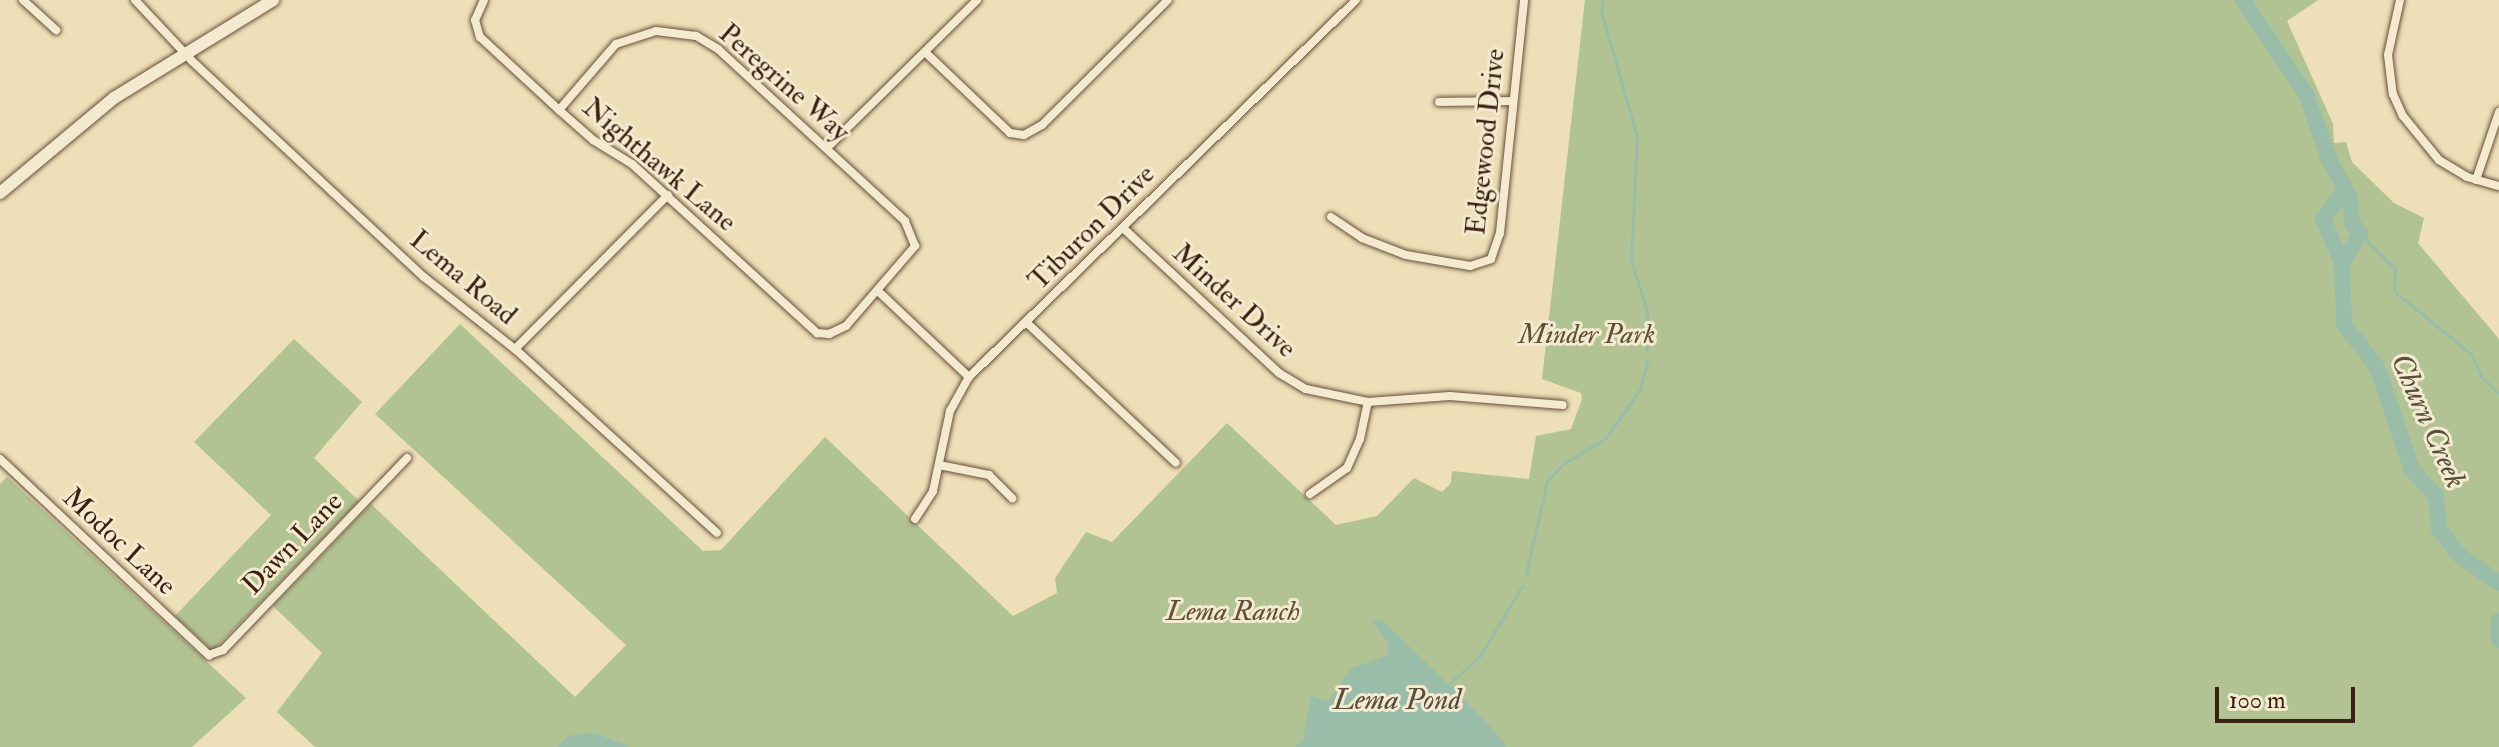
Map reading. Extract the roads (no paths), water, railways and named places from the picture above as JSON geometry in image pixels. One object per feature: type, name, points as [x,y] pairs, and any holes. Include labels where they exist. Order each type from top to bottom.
[{"type":"main road","points":[[0,193],[105,105],[273,0]]},
{"type":"street","points":[[23,0],[56,30]]},
{"type":"street","name":"Lema Road","points":[[135,0],[185,53],[424,277],[515,349],[717,533]]},
{"type":"street","name":"Nighthawk Lane","points":[[484,0],[475,20],[480,37],[559,110],[668,195],[817,333],[838,332],[879,292]]},
{"type":"street","points":[[827,148],[977,0]]},
{"type":"street","points":[[925,52],[1010,133],[1024,135],[1042,125],[1168,0]]},
{"type":"street","name":"Tiburon Drive","points":[[915,519],[931,497],[950,411],[969,377],[1356,0]]},
{"type":"street","name":"Edgewood Drive","points":[[1331,217],[1398,253],[1461,265],[1488,262],[1500,233],[1524,0]]},
{"type":"street","points":[[2400,0],[2389,41],[2395,98],[2427,149],[2476,180],[2499,186]]},
{"type":"street","name":"Peregrine Way","points":[[559,110],[616,44],[671,31],[696,36],[718,49],[827,148],[914,235],[912,250],[879,292]]},
{"type":"street","points":[[1439,102],[1513,101]]},
{"type":"street","points":[[2476,180],[2499,112]]},
{"type":"street","points":[[515,349],[668,195]]},
{"type":"street","name":"Minder Drive","points":[[1123,228],[1279,373],[1323,395],[1368,402],[1450,396],[1563,405]]},
{"type":"street","points":[[879,292],[969,377]]},
{"type":"street","points":[[1027,323],[1176,463]]},
{"type":"street","points":[[1310,494],[1347,468],[1360,439],[1368,402]]},
{"type":"street","name":"Dawn Lane","points":[[209,655],[223,650],[407,458]]},
{"type":"street","name":"Modoc Lane","points":[[0,459],[209,655]]},
{"type":"street","points":[[939,465],[993,476],[1012,498]]},
{"type":"water","name":"Lema Pond","points":[[1382,620],[1487,722],[1507,747],[1294,747],[1303,740],[1311,696],[1328,701],[1352,668],[1388,655],[1388,643],[1372,621]]},
{"type":"water","points":[[598,734],[630,747],[557,747],[568,736]]},
{"type":"waterway","points":[[1603,0],[1601,11],[1637,137],[1631,260],[1647,311],[1647,351]]},
{"type":"waterway","name":"Churn Creek","points":[[2243,0],[2306,94],[2329,159],[2350,198],[2352,223],[2360,234],[2342,263]]},
{"type":"waterway","name":"Churn Creek","points":[[2345,189],[2323,219],[2342,263],[2344,324],[2377,367],[2412,470],[2436,496],[2439,529],[2459,555],[2499,583]]},
{"type":"waterway","points":[[2360,234],[2395,269],[2394,291],[2471,354],[2481,376],[2499,394]]},
{"type":"waterway","points":[[1526,574],[1547,481],[1563,464],[1605,439],[1640,390],[1647,361]]},
{"type":"waterway","points":[[1446,687],[1480,656],[1522,586]]},
{"type":"waterway","name":"Churn Creek","points":[[2499,621],[2499,640]]},
{"type":"park label","name":"Minder Park","points":[[1587,335]]},
{"type":"park label","name":"Lema Ranch","points":[[1233,612]]}]
